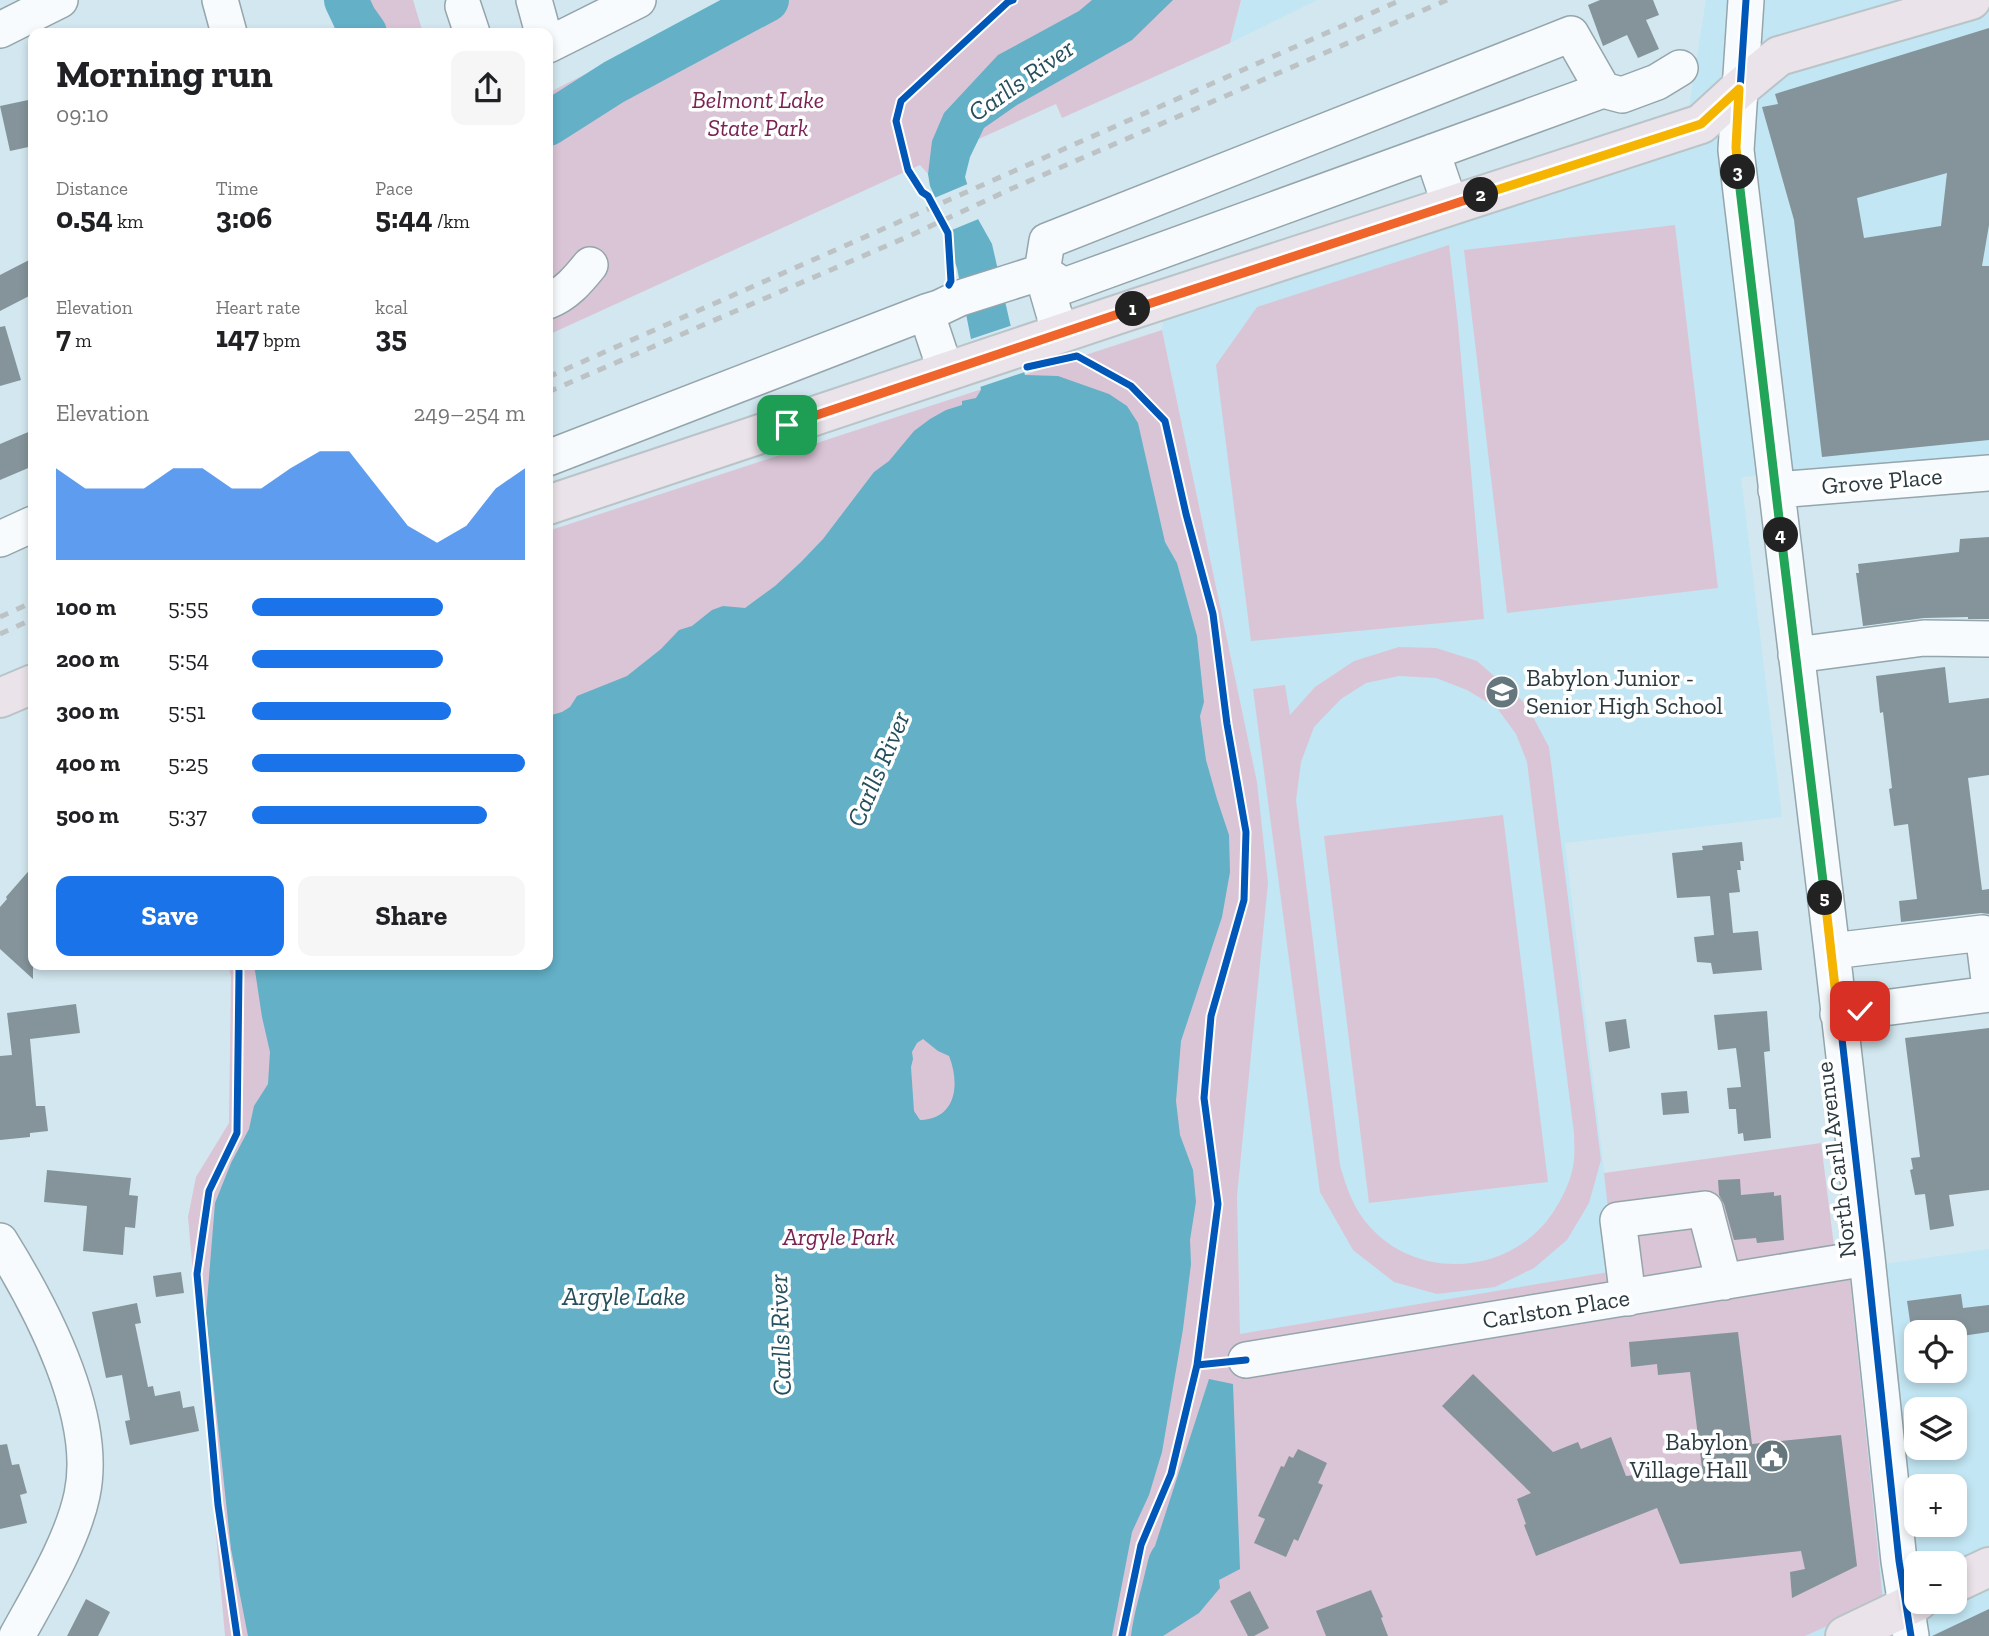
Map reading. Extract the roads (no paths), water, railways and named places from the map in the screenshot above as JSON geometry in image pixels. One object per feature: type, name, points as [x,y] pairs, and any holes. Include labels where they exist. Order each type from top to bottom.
[{"type":"main road","points":[[553,503],[1701,124],[1779,56],[1971,0]]},
{"type":"main road","points":[[0,698],[28,686]]},
{"type":"main road","points":[[1967,1577],[1989,1567]]},
{"type":"main road","points":[[1844,1636],[1912,1615]]},
{"type":"street","points":[[0,30],[60,0]]},
{"type":"street","points":[[220,0],[228,28]]},
{"type":"street","points":[[534,0],[542,28]]},
{"type":"street","points":[[553,42],[602,8],[638,0]]},
{"type":"street","name":"North Carll Avenue","points":[[1746,0],[1736,150],[1832,951],[1899,1561],[1912,1615]]},
{"type":"street","points":[[1027,277],[1047,241],[1571,34],[1603,90]]},
{"type":"street","points":[[553,456],[960,298],[1027,277],[1064,286],[1603,90],[1622,94],[1657,82],[1680,68]]},
{"type":"street","points":[[1432,152],[1450,205]]},
{"type":"street","points":[[553,300],[577,282],[590,265]]},
{"type":"street","points":[[1027,277],[1060,334]]},
{"type":"street","points":[[926,312],[957,368]]},
{"type":"street","name":"Grove Place","points":[[1776,490],[1989,473]]},
{"type":"street","points":[[0,539],[28,526]]},
{"type":"street","points":[[1796,655],[1924,638],[1989,639]]},
{"type":"street","points":[[1832,951],[1983,933],[1989,980]]},
{"type":"street","points":[[1838,1014],[1989,994]]},
{"type":"street","points":[[1628,1298],[1618,1220],[1705,1209],[1724,1282]]},
{"type":"street","points":[[0,1241],[20,1273],[69,1381],[80,1412],[85,1450],[82,1497],[70,1532],[46,1584],[17,1636]]},
{"type":"street","name":"Carlston Place","points":[[1246,1360],[1867,1258]]},
{"type":"water","name":"Argyle Lake","points":[[1092,0],[1173,0],[1132,40],[1017,105],[984,128],[970,157],[965,177],[978,219],[992,244],[1025,375],[1058,376],[1109,394],[1127,406],[1138,423],[1165,542],[1177,563],[1197,636],[1204,702],[1200,716],[1206,760],[1229,835],[1230,872],[1222,917],[1181,1041],[1176,1101],[1180,1135],[1193,1170],[1196,1202],[1183,1329],[1162,1452],[1149,1495],[1132,1532],[1112,1636],[248,1636],[231,1549],[206,1314],[215,1203],[231,1163],[249,1129],[254,1106],[268,1084],[270,1052],[255,970],[553,970],[553,715],[570,707],[577,696],[627,676],[661,649],[679,630],[692,626],[712,610],[723,606],[745,608],[775,586],[823,539],[874,472],[889,461],[914,431],[946,410],[962,405],[962,401],[976,398],[981,390],[957,268],[951,253],[952,234],[930,186],[928,174],[932,141],[944,113],[998,55],[1079,11]],"holes":[[[923,1039],[949,1056],[954,1077],[952,1098],[942,1113],[920,1120],[914,1111],[912,1052]]]},
{"type":"water","points":[[1209,1379],[1233,1384],[1240,1569],[1219,1580],[1220,1588],[1199,1613],[1163,1636],[1131,1636],[1148,1559],[1155,1546]]},
{"type":"waterway","points":[[346,0],[361,28]]},
{"type":"waterway","points":[[553,121],[614,82],[767,0]]},
{"type":"railway","points":[[553,375],[1401,0]]},
{"type":"railway","points":[[553,390],[1447,0]]},
{"type":"railway","points":[[0,617],[28,604]]},
{"type":"railway","points":[[0,634],[28,621]]},
{"type":"place","name":"Babylon Junior - Senior High School","points":[[1502,692]]},
{"type":"place","name":"Babylon Village Hall","points":[[1772,1456]]},
{"type":"water label","name":"Carlls River","points":[[1021,80]]},
{"type":"water label","name":"Carlls River","points":[[878,769]]},
{"type":"water label","name":"Carlls River","points":[[780,1335]]},
{"type":"park label","name":"Belmont Lake State Park","points":[[758,114]]},
{"type":"park label","name":"Argyle Park","points":[[839,1237]]}]
